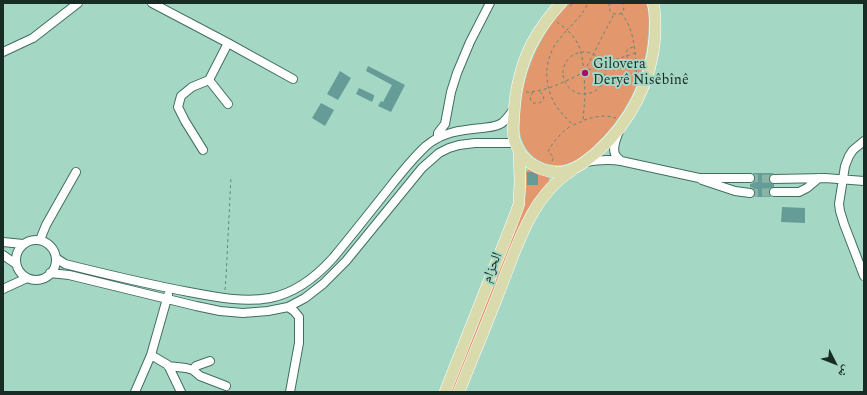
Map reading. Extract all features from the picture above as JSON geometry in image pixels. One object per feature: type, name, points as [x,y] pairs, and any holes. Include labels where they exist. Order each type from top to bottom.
[{"type":"main road","points":[[563,4],[552,20],[537,35],[521,69],[516,91],[513,128],[517,147],[533,165],[543,170],[559,172],[564,172],[580,165],[606,143],[628,116],[636,102],[650,66],[654,47],[656,17],[654,3]]},
{"type":"main road","name":"الحزام","points":[[445,392],[519,204],[520,182],[517,147]]},
{"type":"main road","name":"الحزام","points":[[459,392],[530,217],[541,200],[554,185],[565,175],[580,165]]},
{"type":"street","points":[[3,52],[33,38],[78,3]]},
{"type":"street","points":[[152,3],[293,79]]},
{"type":"street","points":[[438,138],[438,133],[445,124],[451,92],[457,74],[470,42],[490,3]]},
{"type":"street","points":[[203,150],[178,107],[181,96],[192,87],[209,80],[228,43]]},
{"type":"street","points":[[209,80],[228,104]]},
{"type":"street","points":[[56,258],[65,264],[169,288],[224,298],[250,300],[271,298],[291,291],[307,282],[331,260],[410,162],[427,145],[451,132],[498,125],[506,120],[514,108]]},
{"type":"street","points":[[619,128],[614,153],[622,160]]},
{"type":"street","points":[[864,141],[853,150],[845,166],[839,204],[840,211],[864,276]]},
{"type":"street","points":[[50,273],[69,275],[166,299],[220,310],[243,312],[268,310],[288,306],[305,298],[323,284],[346,261],[422,168],[439,153],[449,148],[475,143],[517,147]]},
{"type":"street","points":[[580,165],[605,159],[622,160],[699,178],[750,178]]},
{"type":"street","points":[[40,240],[46,225],[76,172]]},
{"type":"street","points":[[690,176],[724,188],[750,193]]},
{"type":"street","points":[[774,192],[803,191],[820,178]]},
{"type":"street","points":[[774,179],[820,178],[864,181]]},
{"type":"street","points":[[40,240],[51,246],[56,258],[56,264],[54,269],[45,277],[33,280],[27,278],[18,270],[16,258],[17,253],[23,244],[28,241],[40,240]]},
{"type":"street","points":[[3,242],[23,244]]},
{"type":"street","points":[[3,255],[16,264]]},
{"type":"street","points":[[3,289],[27,278]]},
{"type":"street","points":[[135,392],[151,355],[169,288]]},
{"type":"street","points":[[288,306],[299,317],[299,343],[290,392]]},
{"type":"street","points":[[151,355],[168,366],[181,392]]},
{"type":"street","points":[[192,370],[196,366],[210,362]]},
{"type":"street","points":[[168,366],[192,370],[200,376],[226,386]]},
{"type":"path","points":[[563,4],[573,3]]},
{"type":"path","points":[[573,125],[554,102],[548,87],[547,72],[550,57],[556,44],[588,3]]},
{"type":"path","points":[[610,3],[610,10],[617,15],[624,10],[623,3]]},
{"type":"path","points":[[621,13],[627,21],[633,38],[636,60],[635,84],[639,74]]},
{"type":"path","points":[[584,72],[614,14]]},
{"type":"path","points":[[552,20],[566,30],[576,41],[581,52],[585,93],[583,121]]},
{"type":"path","points":[[626,56],[628,49],[634,46]]},
{"type":"path","points":[[581,52],[594,54],[601,61],[604,67],[605,73],[600,86],[595,90],[585,93],[575,91],[565,82],[563,68],[566,62],[576,53],[581,52]]},
{"type":"path","points":[[516,91],[538,91],[565,82],[602,64],[635,53]]},
{"type":"path","points":[[626,56],[630,60],[636,60]]},
{"type":"path","points":[[533,92],[530,96],[531,100],[538,104],[543,98],[542,94],[538,91]]},
{"type":"path","points":[[554,163],[551,162],[553,156],[548,152],[560,135],[573,125],[590,118],[602,116],[616,118],[617,116]]},
{"type":"path","points":[[224,298],[231,176]]},
{"type":"shaded area","points":[[570,3],[646,3],[649,20],[646,52],[631,98],[623,112],[603,137],[591,149],[575,160],[561,165],[550,165],[531,155],[524,145],[520,131],[522,99],[527,74],[540,43],[547,30]]},
{"type":"shaded area","points":[[528,170],[548,177],[549,183],[534,199],[526,213],[454,392],[450,392],[523,210],[526,191],[526,172]]},
{"type":"building","points":[[368,66],[405,85],[391,112],[378,106],[381,101],[383,102],[392,85],[366,71]]},
{"type":"building","points":[[340,71],[351,78],[338,100],[327,94]]},
{"type":"building","points":[[359,88],[374,95],[372,102],[356,94]]},
{"type":"building","points":[[321,103],[334,110],[325,126],[312,118]]},
{"type":"building","points":[[527,172],[532,172],[538,175],[538,185],[527,185]]},
{"type":"building","points":[[753,173],[774,173],[769,179],[770,182],[774,184],[774,187],[769,189],[769,194],[771,197],[754,197],[755,191],[750,187],[750,184],[753,183],[755,178]]},
{"type":"building","points":[[782,207],[805,208],[805,223],[781,222]]},
{"type":"tunnel","points":[[750,178],[774,179]]},
{"type":"tunnel","points":[[750,193],[774,192]]},
{"type":"place","name":"Gilovera Deryê Nisêbînê","points":[[585,73]]}]
